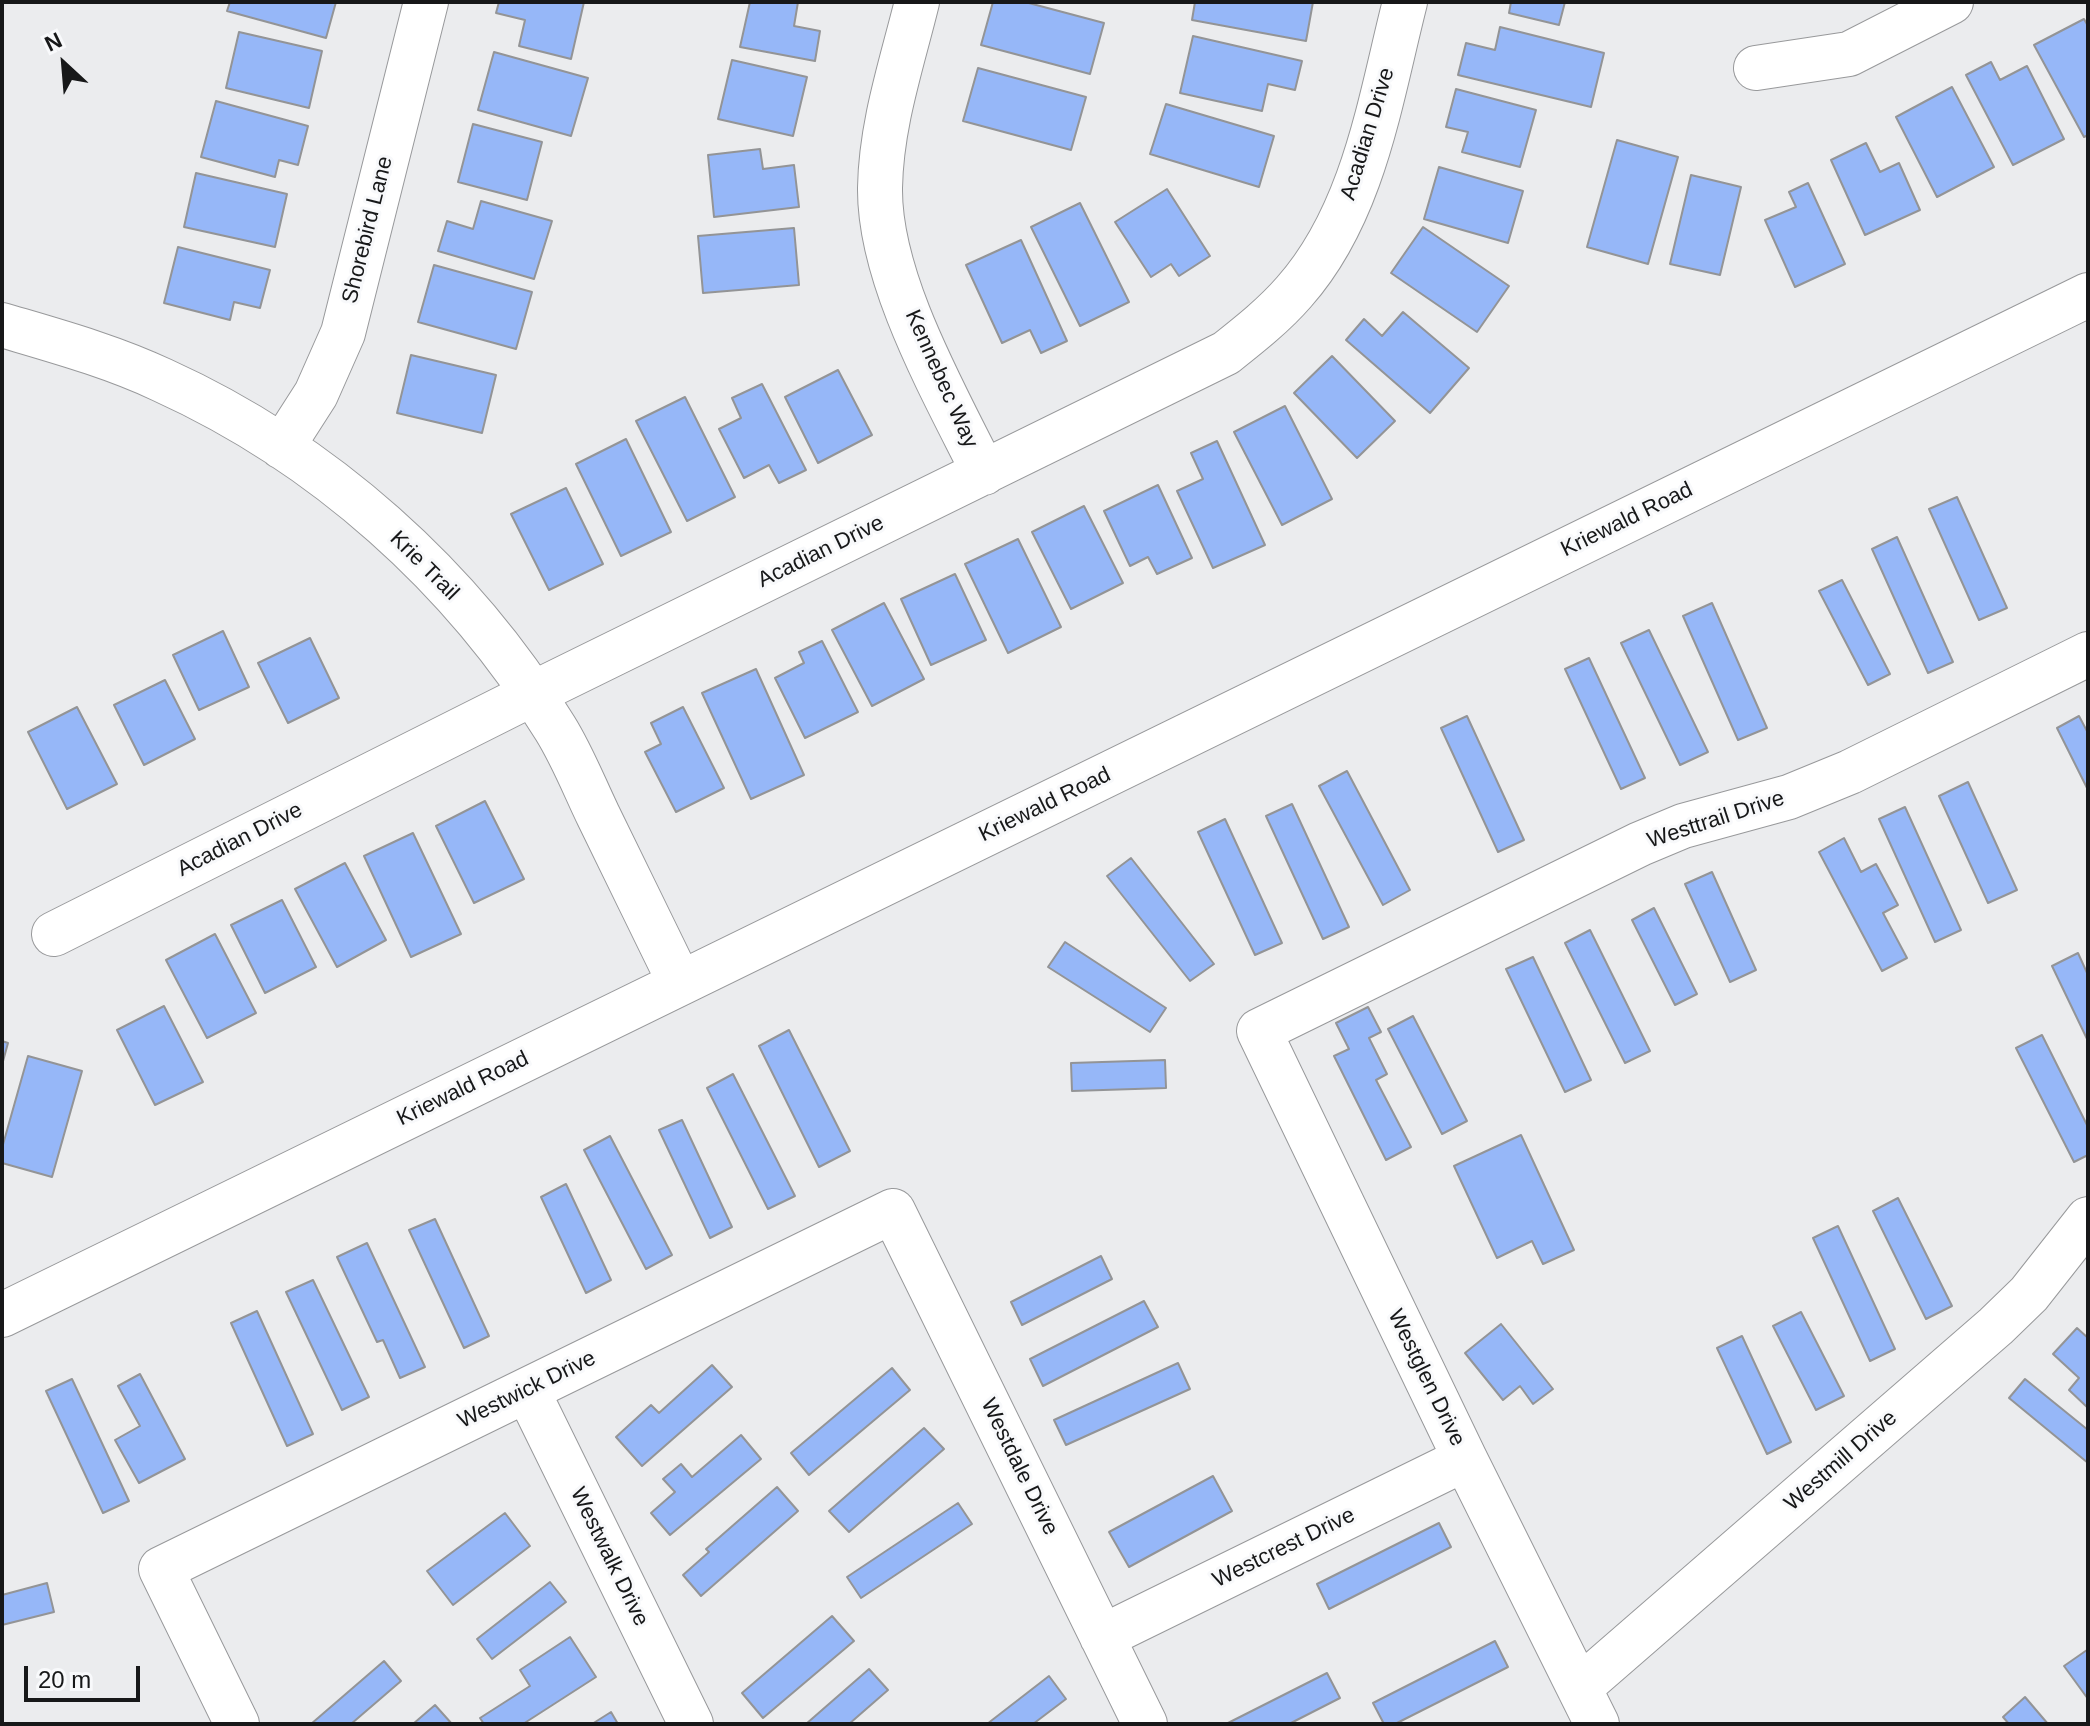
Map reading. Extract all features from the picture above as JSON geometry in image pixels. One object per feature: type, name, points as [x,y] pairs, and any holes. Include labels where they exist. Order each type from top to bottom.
[{"type":"street","name":"Shorebird Lane","points":[[282,447],[316,394],[343,333],[426,2]]},
{"type":"street","name":"Kennebec Way","points":[[917,2],[885,128],[880,190],[887,243],[917,336],[984,473]]},
{"type":"street","name":"Acadian Drive","points":[[54,934],[532,694],[1226,353],[1262,324],[1296,290],[1325,249],[1352,198],[1371,138],[1405,2]]},
{"type":"street","points":[[1756,68],[1849,54],[1951,2]]},
{"type":"street","name":"Kriewald Road","points":[[2,1315],[2088,295]]},
{"type":"street","name":"Krie Trail","points":[[2,325],[97,354],[162,380],[248,425],[352,496],[440,579],[478,621],[556,730],[680,983]]},
{"type":"street","name":"Westtrail Drive","points":[[1259,1031],[1640,844],[1683,826],[1789,797],[1850,772],[2088,654]]},
{"type":"street","name":"Westglen Drive","points":[[1259,1031],[1588,1706]]},
{"type":"street","name":"Westwick Drive","points":[[237,1724],[161,1569],[893,1211]]},
{"type":"street","name":"Westdale Drive","points":[[893,1211],[1145,1724]]},
{"type":"street","name":"Westmill Drive","points":[[1588,1706],[2029,1294],[2088,1219]]},
{"type":"street","name":"Westwalk Drive","points":[[527,1390],[691,1724]]},
{"type":"street","name":"Westcrest Drive","points":[[1102,1637],[1465,1459]]},
{"type":"building","points":[[230,2],[336,2],[326,38],[227,11]]},
{"type":"building","points":[[499,2],[584,2],[571,59],[519,46],[525,20],[496,13]]},
{"type":"building","points":[[750,2],[798,2],[794,26],[820,31],[815,61],[740,47]]},
{"type":"building","points":[[993,2],[1025,2],[1104,23],[1090,74],[981,45]]},
{"type":"building","points":[[1195,2],[1313,2],[1306,41],[1192,20]]},
{"type":"building","points":[[1511,2],[1565,2],[1559,25],[1509,13]]},
{"type":"building","points":[[2084,19],[2088,26],[2088,135],[2084,137],[2034,45]]},
{"type":"building","points":[[1500,27],[1604,53],[1591,107],[1458,75],[1466,43],[1495,50]]},
{"type":"building","points":[[239,32],[322,51],[309,108],[226,88]]},
{"type":"building","points":[[1193,36],[1302,61],[1295,90],[1268,84],[1262,111],[1180,93]]},
{"type":"building","points":[[494,52],[588,78],[571,136],[478,110]]},
{"type":"building","points":[[732,60],[807,77],[793,136],[718,119]]},
{"type":"building","points":[[1991,62],[2000,80],[2027,66],[2064,139],[2013,165],[1966,75]]},
{"type":"building","points":[[978,68],[1086,97],[1071,150],[963,121]]},
{"type":"building","points":[[1952,87],[1994,167],[1937,197],[1896,117]]},
{"type":"building","points":[[1456,89],[1536,110],[1520,167],[1462,152],[1468,132],[1446,127]]},
{"type":"building","points":[[216,101],[308,126],[298,165],[279,160],[275,177],[201,157]]},
{"type":"building","points":[[1166,104],[1274,136],[1259,187],[1150,154]]},
{"type":"building","points":[[473,124],[542,142],[527,200],[458,182]]},
{"type":"building","points":[[1617,140],[1678,157],[1648,264],[1587,247]]},
{"type":"building","points":[[1866,143],[1880,172],[1899,163],[1920,210],[1865,235],[1831,160]]},
{"type":"building","points":[[760,149],[763,169],[794,165],[799,207],[714,217],[708,155]]},
{"type":"building","points":[[1439,167],[1523,191],[1508,243],[1424,219]]},
{"type":"building","points":[[196,173],[287,194],[275,247],[184,227]]},
{"type":"building","points":[[1691,175],[1741,187],[1720,275],[1670,264]]},
{"type":"building","points":[[1808,183],[1845,264],[1795,287],[1765,220],[1796,207],[1789,192]]},
{"type":"building","points":[[1167,189],[1210,256],[1179,276],[1171,264],[1151,277],[1115,222]]},
{"type":"building","points":[[481,201],[552,221],[534,279],[438,251],[447,221],[473,229]]},
{"type":"building","points":[[1080,203],[1129,302],[1080,326],[1031,227]]},
{"type":"building","points":[[1423,227],[1509,286],[1477,332],[1391,273]]},
{"type":"building","points":[[794,228],[799,285],[703,293],[698,236]]},
{"type":"building","points":[[1021,240],[1067,341],[1041,353],[1030,330],[1002,343],[966,265]]},
{"type":"building","points":[[178,247],[270,270],[260,308],[234,302],[230,320],[164,303]]},
{"type":"building","points":[[434,265],[532,292],[516,349],[418,322]]},
{"type":"building","points":[[1403,312],[1469,368],[1430,413],[1346,340],[1364,319],[1382,336]]},
{"type":"building","points":[[411,355],[496,375],[482,433],[397,413]]},
{"type":"building","points":[[1332,356],[1395,421],[1357,458],[1294,393]]},
{"type":"building","points":[[838,370],[872,435],[818,463],[785,397]]},
{"type":"building","points":[[762,384],[806,470],[779,483],[769,465],[744,478],[719,429],[741,418],[732,398]]},
{"type":"building","points":[[685,397],[735,497],[687,521],[636,421]]},
{"type":"building","points":[[1285,406],[1332,499],[1282,525],[1234,432]]},
{"type":"building","points":[[626,439],[671,532],[621,556],[576,464]]},
{"type":"building","points":[[1217,441],[1265,545],[1213,568],[1177,491],[1203,479],[1191,453]]},
{"type":"building","points":[[1158,485],[1192,558],[1157,574],[1148,557],[1130,566],[1104,511]]},
{"type":"building","points":[[566,488],[603,564],[549,590],[511,514]]},
{"type":"building","points":[[1957,497],[2007,608],[1979,620],[1929,509]]},
{"type":"building","points":[[1084,506],[1123,583],[1071,609],[1032,532]]},
{"type":"building","points":[[1897,537],[1953,662],[1928,673],[1872,549]]},
{"type":"building","points":[[1018,539],[1061,627],[1008,653],[965,564]]},
{"type":"building","points":[[955,574],[986,640],[931,665],[901,599]]},
{"type":"building","points":[[1842,580],[1890,674],[1868,685],[1819,591]]},
{"type":"building","points":[[884,603],[924,679],[872,706],[832,630]]},
{"type":"building","points":[[1712,603],[1767,728],[1738,740],[1683,616]]},
{"type":"building","points":[[1649,630],[1708,752],[1680,765],[1621,643]]},
{"type":"building","points":[[223,631],[249,687],[199,710],[173,655]]},
{"type":"building","points":[[310,638],[339,698],[288,723],[258,663]]},
{"type":"building","points":[[822,641],[858,712],[805,738],[775,678],[804,663],[799,652]]},
{"type":"building","points":[[1589,658],[1645,778],[1621,789],[1565,669]]},
{"type":"building","points":[[756,669],[804,775],[751,799],[702,693]]},
{"type":"building","points":[[165,680],[195,739],[144,765],[114,705]]},
{"type":"building","points":[[77,707],[117,784],[67,809],[28,732]]},
{"type":"building","points":[[683,707],[724,788],[676,812],[645,752],[661,744],[651,723]]},
{"type":"building","points":[[1467,716],[1524,840],[1498,852],[1441,728]]},
{"type":"building","points":[[2079,716],[2088,733],[2088,790],[2057,728]]},
{"type":"building","points":[[1347,771],[1410,890],[1383,905],[1319,786]]},
{"type":"building","points":[[1968,782],[2017,890],[1988,903],[1939,796]]},
{"type":"building","points":[[485,801],[524,879],[474,903],[436,826]]},
{"type":"building","points":[[1292,804],[1349,927],[1323,939],[1266,816]]},
{"type":"building","points":[[1905,807],[1961,930],[1935,942],[1879,819]]},
{"type":"building","points":[[1225,819],[1282,943],[1255,955],[1198,832]]},
{"type":"building","points":[[413,833],[461,934],[411,957],[364,856]]},
{"type":"building","points":[[1844,838],[1861,872],[1876,864],[1898,905],[1883,913],[1907,958],[1882,971],[1819,852]]},
{"type":"building","points":[[1131,858],[1214,964],[1190,981],[1107,876]]},
{"type":"building","points":[[345,863],[386,940],[337,967],[295,889]]},
{"type":"building","points":[[1712,872],[1756,970],[1730,982],[1685,884]]},
{"type":"building","points":[[282,900],[316,967],[265,993],[231,925]]},
{"type":"building","points":[[1654,908],[1697,994],[1675,1005],[1632,920]]},
{"type":"building","points":[[1590,930],[1650,1051],[1625,1063],[1565,943]]},
{"type":"building","points":[[215,934],[256,1013],[207,1038],[166,960]]},
{"type":"building","points":[[1065,942],[1166,1008],[1150,1032],[1048,967]]},
{"type":"building","points":[[2078,953],[2088,975],[2088,1041],[2052,966]]},
{"type":"building","points":[[1533,957],[1591,1080],[1565,1092],[1506,969]]},
{"type":"building","points":[[164,1006],[203,1082],[155,1105],[117,1030]]},
{"type":"building","points":[[1368,1007],[1381,1032],[1369,1038],[1387,1074],[1376,1080],[1411,1147],[1386,1160],[1334,1056],[1349,1049],[1336,1023]]},
{"type":"building","points":[[1413,1016],[1467,1121],[1442,1134],[1388,1029]]},
{"type":"building","points":[[789,1030],[850,1151],[819,1167],[759,1046]]},
{"type":"building","points":[[2042,1035],[2088,1127],[2088,1155],[2074,1162],[2016,1048]]},
{"type":"building","points":[[2,1041],[8,1043],[2,1065]]},
{"type":"building","points":[[28,1056],[82,1071],[52,1177],[2,1163],[2,1148]]},
{"type":"building","points":[[1165,1060],[1166,1088],[1072,1091],[1071,1063]]},
{"type":"building","points":[[733,1074],[795,1196],[768,1209],[707,1088]]},
{"type":"building","points":[[682,1120],[732,1227],[710,1238],[659,1130]]},
{"type":"building","points":[[1521,1135],[1574,1250],[1543,1264],[1532,1241],[1497,1258],[1454,1166]]},
{"type":"building","points":[[610,1136],[672,1255],[646,1269],[584,1150]]},
{"type":"building","points":[[566,1184],[611,1280],[586,1293],[541,1197]]},
{"type":"building","points":[[1898,1198],[1952,1306],[1926,1319],[1873,1211]]},
{"type":"building","points":[[435,1219],[489,1336],[464,1348],[409,1230]]},
{"type":"building","points":[[1838,1226],[1895,1349],[1870,1361],[1813,1238]]},
{"type":"building","points":[[367,1243],[425,1367],[400,1378],[383,1340],[377,1342],[337,1257]]},
{"type":"building","points":[[1101,1256],[1112,1279],[1022,1325],[1011,1302]]},
{"type":"building","points":[[313,1280],[369,1397],[342,1410],[286,1292]]},
{"type":"building","points":[[1144,1301],[1158,1327],[1043,1386],[1030,1359]]},
{"type":"building","points":[[257,1311],[313,1434],[287,1446],[231,1323]]},
{"type":"building","points":[[1801,1312],[1844,1396],[1816,1410],[1773,1326]]},
{"type":"building","points":[[1501,1324],[1553,1389],[1533,1404],[1520,1386],[1503,1400],[1465,1353]]},
{"type":"building","points":[[2077,1328],[2088,1338],[2088,1408],[2069,1390],[2079,1378],[2053,1354]]},
{"type":"building","points":[[1742,1336],[1791,1442],[1767,1454],[1717,1348]]},
{"type":"building","points":[[1178,1363],[1190,1389],[1066,1445],[1054,1420]]},
{"type":"building","points":[[712,1365],[732,1387],[642,1466],[616,1437],[651,1405],[659,1413]]},
{"type":"building","points":[[892,1368],[910,1390],[809,1475],[791,1453]]},
{"type":"building","points":[[140,1374],[185,1459],[139,1483],[115,1440],[140,1426],[118,1386]]},
{"type":"building","points":[[72,1379],[129,1501],[103,1513],[46,1391]]},
{"type":"building","points":[[2025,1379],[2088,1430],[2088,1463],[2009,1398]]},
{"type":"building","points":[[924,1428],[944,1449],[849,1532],[829,1511]]},
{"type":"building","points":[[741,1435],[761,1459],[670,1535],[651,1513],[675,1492],[663,1479],[681,1464],[692,1477]]},
{"type":"building","points":[[1213,1476],[1232,1511],[1129,1567],[1109,1532]]},
{"type":"building","points":[[777,1487],[798,1511],[701,1596],[683,1575],[709,1552],[706,1549]]},
{"type":"building","points":[[958,1503],[972,1524],[861,1598],[847,1577]]},
{"type":"building","points":[[505,1513],[530,1546],[453,1605],[427,1571]]},
{"type":"building","points":[[1439,1523],[1451,1547],[1329,1609],[1317,1584]]},
{"type":"building","points":[[550,1582],[566,1602],[492,1659],[477,1639]]},
{"type":"building","points":[[47,1583],[54,1612],[2,1625],[2,1595]]},
{"type":"building","points":[[832,1616],[854,1641],[763,1718],[742,1693]]},
{"type":"building","points":[[570,1637],[596,1677],[523,1724],[484,1724],[480,1718],[530,1686],[520,1670]]},
{"type":"building","points":[[1495,1641],[1508,1667],[1395,1724],[1384,1724],[1373,1703]]},
{"type":"building","points":[[2088,1651],[2088,1699],[2064,1666]]},
{"type":"building","points":[[384,1661],[401,1681],[351,1724],[311,1724]]},
{"type":"building","points":[[869,1669],[888,1690],[849,1724],[806,1724]]},
{"type":"building","points":[[1327,1673],[1340,1698],[1289,1724],[1226,1724]]},
{"type":"building","points":[[1049,1676],[1066,1699],[1033,1724],[987,1724]]},
{"type":"building","points":[[2025,1697],[2048,1724],[2009,1724],[2003,1717]]},
{"type":"building","points":[[435,1705],[452,1724],[413,1724]]},
{"type":"building","points":[[611,1712],[618,1724],[592,1724]]}]
